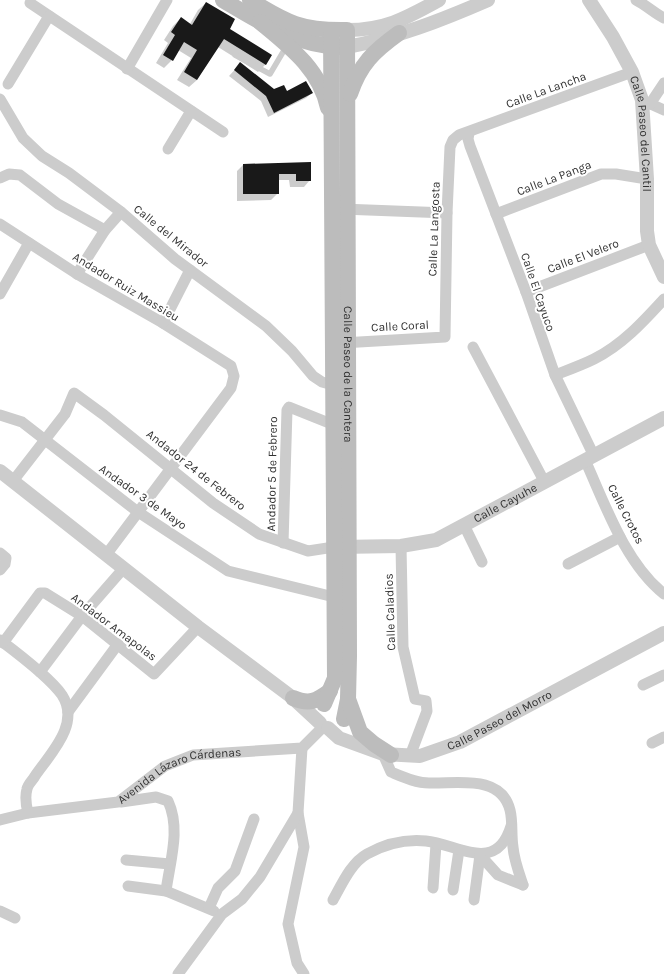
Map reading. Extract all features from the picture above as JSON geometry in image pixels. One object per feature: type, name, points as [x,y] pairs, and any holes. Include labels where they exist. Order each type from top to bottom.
[{"type":"main road","points":[[223,0],[260,22],[301,41],[339,47]]},
{"type":"main road","points":[[250,0],[290,35],[299,54],[313,74],[326,100],[333,131]]},
{"type":"main road","points":[[290,35],[305,28],[339,30]]},
{"type":"main road","name":"Calle Paseo de la Cantera","points":[[339,30],[333,131],[340,209]]},
{"type":"main road","points":[[347,103],[355,81],[367,60],[381,46],[399,34]]},
{"type":"main road","name":"Calle Paseo de la Cantera","points":[[327,697],[335,678],[334,598],[341,547],[340,209],[347,103],[339,47]]},
{"type":"main road","name":"Calle Paseo de la Cantera","points":[[341,343],[333,385],[348,699],[344,719]]},
{"type":"main road","points":[[293,698],[303,702],[316,701],[327,697]]},
{"type":"main road","points":[[348,699],[360,732],[386,753]]},
{"type":"street","points":[[127,69],[167,0]]},
{"type":"street","points":[[339,30],[365,30],[383,26],[404,19],[439,0]]},
{"type":"street","points":[[339,47],[375,42],[438,22],[488,0]]},
{"type":"street","name":"Calle Paseo del Cantil","points":[[590,0],[613,37],[646,102],[647,231],[649,245],[664,277]]},
{"type":"street","points":[[636,0],[664,18]]},
{"type":"street","points":[[30,3],[127,69],[224,132]]},
{"type":"street","points":[[8,84],[49,16]]},
{"type":"street","name":"Calle La Lancha","points":[[469,133],[632,72]]},
{"type":"street","points":[[664,83],[646,102],[664,110]]},
{"type":"street","name":"Calle del Mirador","points":[[0,99],[23,138],[42,156],[69,173],[121,212],[190,270],[266,326],[292,351],[313,376],[322,382],[333,385]]},
{"type":"street","points":[[168,149],[191,110]]},
{"type":"street","name":"Calle La Langosta","points":[[445,337],[447,214],[450,147],[453,140],[459,135],[469,133]]},
{"type":"street","name":"Calle El Cayuco","points":[[469,133],[468,139],[470,146],[526,292],[554,376],[590,458]]},
{"type":"street","points":[[0,178],[9,174],[20,175],[58,204],[105,230]]},
{"type":"street","name":"Calle La Panga","points":[[496,214],[602,174],[616,174],[647,179]]},
{"type":"street","points":[[340,209],[447,214]]},
{"type":"street","points":[[78,274],[105,230],[121,212]]},
{"type":"street","name":"Andador Ruiz Massieu","points":[[0,224],[78,274],[163,323],[231,366],[234,376],[231,388],[171,469]]},
{"type":"street","points":[[0,294],[29,243]]},
{"type":"street","name":"Calle El Velero","points":[[526,292],[649,245]]},
{"type":"street","points":[[163,323],[190,270]]},
{"type":"street","points":[[554,376],[595,359],[619,343],[639,326],[664,299]]},
{"type":"street","name":"Calle Coral","points":[[341,343],[445,337]]},
{"type":"street","points":[[473,347],[544,481]]},
{"type":"street","name":"Andador 24 de Febrero","points":[[44,440],[65,414],[74,393],[104,415],[213,503],[259,534],[308,551],[341,547]]},
{"type":"street","name":"Andador 5 de Febrero","points":[[283,543],[287,410],[289,407],[334,425]]},
{"type":"street","name":"Andador 3 de Mayo","points":[[0,416],[22,422],[138,512],[228,571],[334,598]]},
{"type":"street","name":"Calle Cayuhe","points":[[341,547],[401,546],[436,540],[664,418]]},
{"type":"street","points":[[5,478],[44,440]]},
{"type":"street","name":"Calle Crotos","points":[[590,458],[620,537],[648,579],[664,594]]},
{"type":"street","points":[[106,555],[171,469]]},
{"type":"street","name":"Calle Paseo del Morro","points":[[5,478],[198,627],[293,698],[339,738],[386,753],[420,756],[460,742],[664,634]]},
{"type":"street","points":[[464,525],[482,562]]},
{"type":"street","points":[[568,564],[620,537]]},
{"type":"street","name":"Calle Caladios","points":[[401,546],[403,647],[415,699],[426,701],[427,711],[410,756]]},
{"type":"street","points":[[0,570],[5,564],[3,556]]},
{"type":"street","points":[[40,672],[82,616],[123,569]]},
{"type":"street","name":"Andador Amapolas","points":[[2,642],[40,593],[44,593],[82,616],[154,674],[198,627]]},
{"type":"street","points":[[2,642],[40,672],[62,695],[68,712]]},
{"type":"street","points":[[28,813],[26,803],[27,788],[58,746],[65,729],[68,712],[118,644]]},
{"type":"street","points":[[642,685],[664,675]]},
{"type":"street","points":[[304,974],[297,963],[288,924],[304,847],[298,813],[302,748],[324,726],[339,725],[344,719],[343,710],[340,706],[332,702],[327,697],[318,713],[324,726]]},
{"type":"street","points":[[652,743],[664,737]]},
{"type":"street","name":"Avenida Lázaro Cárdenas","points":[[0,820],[28,813],[118,802],[165,766],[193,755],[302,748]]},
{"type":"street","points":[[386,753],[391,772],[409,780],[427,783],[486,784],[497,790],[506,799],[511,811],[513,848],[523,885],[498,875],[480,855]]},
{"type":"street","points":[[118,802],[156,797],[168,801],[172,811],[175,827],[166,891]]},
{"type":"street","points":[[178,974],[222,914],[242,899],[260,877],[298,813]]},
{"type":"street","points":[[209,908],[218,888],[235,871],[254,819]]},
{"type":"street","points":[[333,900],[349,872],[366,854],[394,842],[426,841],[480,855],[490,852],[500,845],[508,835],[511,823]]},
{"type":"street","points":[[433,888],[436,844]]},
{"type":"street","points":[[453,890],[459,850]]},
{"type":"street","points":[[474,900],[480,855]]},
{"type":"street","points":[[126,860],[170,864]]},
{"type":"street","points":[[128,886],[166,891],[222,914]]},
{"type":"street","points":[[0,911],[15,918]]},
{"type":"lane","points":[[234,55],[270,74],[290,35]]},
{"type":"building","points":[[206,2],[235,19],[230,29],[272,55],[266,65],[224,39],[197,80],[184,72],[197,50],[184,42],[173,61],[163,55],[175,35],[171,32],[181,17],[192,25]]},
{"type":"building","points":[[240,62],[274,89],[284,85],[287,91],[306,81],[313,93],[274,113],[266,96],[234,70]]},
{"type":"building","points":[[311,162],[311,181],[296,181],[296,174],[279,174],[279,194],[243,194],[243,164]]}]
